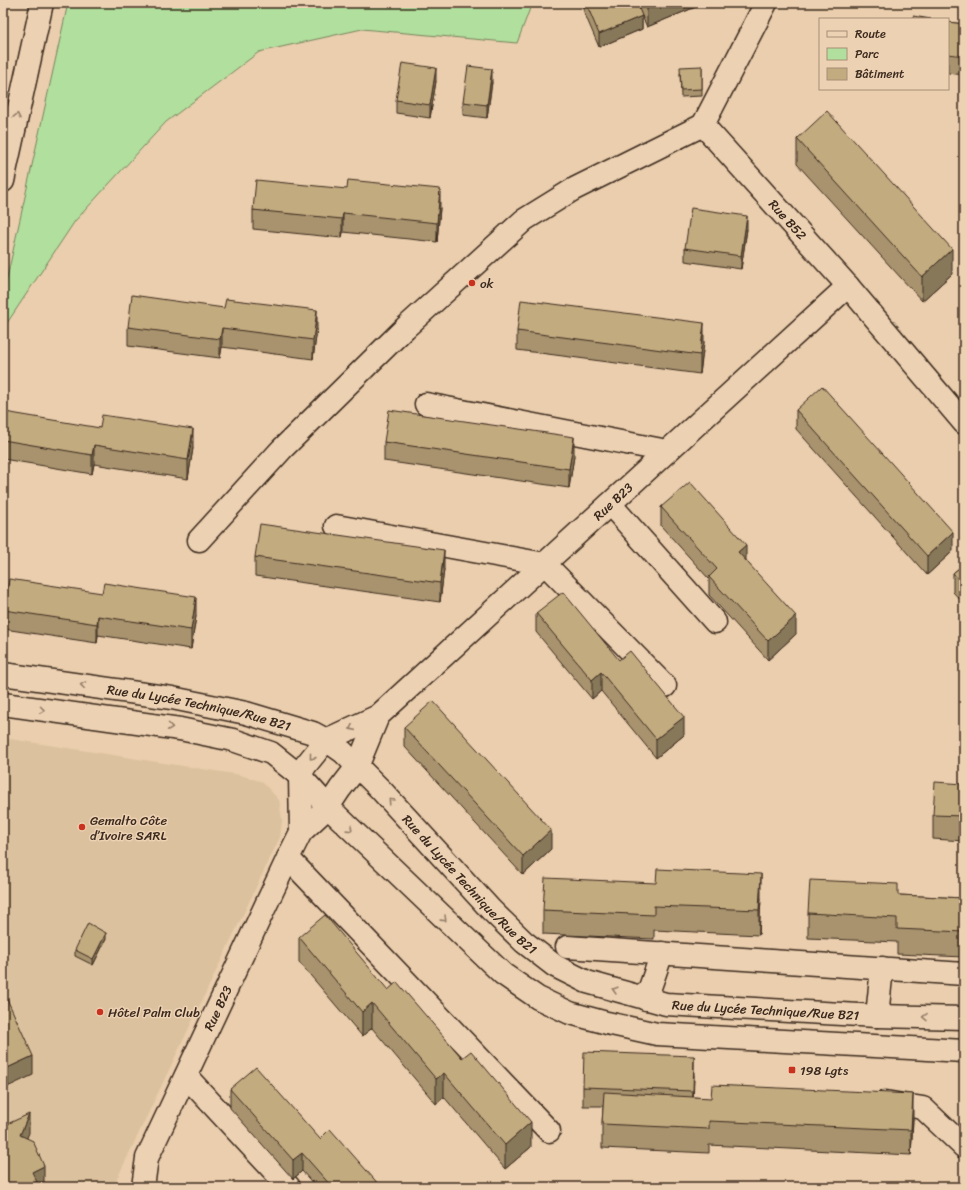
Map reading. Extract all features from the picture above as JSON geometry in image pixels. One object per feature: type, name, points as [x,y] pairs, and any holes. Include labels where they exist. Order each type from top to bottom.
[{"type":"street","points":[[3,181],[42,3]]},
{"type":"street","points":[[199,540],[282,449],[405,328],[524,220],[574,189],[703,125],[767,5]]},
{"type":"street","name":"Rue B52","points":[[703,125],[848,286],[964,423]]},
{"type":"street","name":"Rue B23","points":[[378,716],[848,286]]},
{"type":"street","points":[[426,404],[667,451]]},
{"type":"street","points":[[610,504],[715,622]]},
{"type":"street","points":[[336,526],[545,564],[665,686]]},
{"type":"street","name":"Rue du Lycée Technique/Rue B21","points":[[3,674],[172,698],[246,713],[313,733],[343,752],[491,910],[524,942],[555,966],[587,982],[656,1001],[877,1016],[964,1018]]},
{"type":"street","name":"Rue du Lycée Technique/Rue B21","points":[[3,704],[180,729],[233,740],[271,753],[300,776],[328,807],[503,974],[538,998],[570,1013],[657,1034],[964,1051]]},
{"type":"street","points":[[301,832],[300,776],[305,766],[326,740],[378,716]]},
{"type":"street","points":[[301,832],[328,807],[357,767],[378,716]]},
{"type":"street","name":"Rue B23","points":[[143,1187],[147,1158],[301,832]]},
{"type":"street","points":[[288,858],[549,1132]]},
{"type":"street","points":[[567,947],[964,974]]},
{"type":"street","points":[[657,1034],[656,1001],[662,953]]},
{"type":"street","points":[[877,1016],[882,968]]},
{"type":"street","points":[[186,1076],[289,1187]]},
{"type":"street","points":[[869,1100],[922,1108],[964,1147]]},
{"type":"shaded area","name":"Hôtel Palm Club","points":[[3,738],[240,775],[262,782],[279,800],[282,820],[280,837],[113,1187],[3,1187]]},
{"type":"green space","points":[[68,3],[532,3],[517,43],[362,29],[259,52],[166,122],[75,221],[3,329],[3,296]]},
{"type":"building","points":[[586,3],[637,3],[642,16],[599,34]]},
{"type":"building","points":[[645,3],[659,3],[647,8]]},
{"type":"building","points":[[913,16],[925,18],[913,18]]},
{"type":"building","points":[[949,22],[964,24],[964,56],[949,54]]},
{"type":"building","points":[[402,63],[436,68],[430,105],[396,100]]},
{"type":"building","points":[[468,66],[492,69],[487,105],[463,102]]},
{"type":"building","points":[[702,66],[702,89],[681,90],[680,67]]},
{"type":"building","points":[[827,111],[952,249],[922,277],[797,139]]},
{"type":"building","points":[[256,180],[347,189],[348,180],[440,189],[437,223],[343,213],[342,219],[253,210]]},
{"type":"building","points":[[964,200],[964,207],[961,203]]},
{"type":"building","points":[[691,208],[747,216],[741,256],[685,248]]},
{"type":"building","points":[[132,295],[224,308],[226,299],[317,310],[313,340],[222,328],[220,339],[128,327]]},
{"type":"building","points":[[521,300],[704,323],[700,355],[517,331]]},
{"type":"building","points":[[822,386],[953,532],[927,556],[796,410]]},
{"type":"building","points":[[389,410],[574,437],[569,469],[384,442]]},
{"type":"building","points":[[5,412],[100,428],[102,415],[193,429],[188,460],[94,445],[92,455],[3,440]]},
{"type":"building","points":[[690,482],[746,545],[738,552],[796,616],[768,641],[709,577],[717,569],[661,507]]},
{"type":"building","points":[[260,524],[444,550],[440,583],[255,557]]},
{"type":"building","points":[[964,564],[964,585],[953,573]]},
{"type":"building","points":[[9,579],[102,593],[104,583],[196,597],[191,630],[98,616],[97,624],[4,610]]},
{"type":"building","points":[[563,592],[619,660],[630,651],[684,717],[656,739],[601,672],[592,680],[536,613]]},
{"type":"building","points":[[433,701],[551,830],[523,856],[404,727]]},
{"type":"building","points":[[935,782],[964,784],[964,816],[933,815]]},
{"type":"building","points":[[657,869],[761,874],[759,910],[654,906],[654,915],[543,910],[545,878],[656,883]]},
{"type":"building","points":[[810,880],[898,884],[898,895],[964,898],[964,932],[897,929],[897,918],[808,913]]},
{"type":"building","points":[[325,915],[388,990],[397,982],[462,1058],[471,1051],[531,1122],[505,1145],[444,1073],[436,1079],[372,1003],[362,1012],[299,937]]},
{"type":"building","points":[[88,923],[106,933],[93,959],[75,950]]},
{"type":"building","points":[[7,999],[33,1056],[3,1070],[3,1001]]},
{"type":"building","points":[[584,1052],[694,1056],[693,1091],[583,1087]]},
{"type":"building","points":[[256,1067],[320,1139],[330,1129],[381,1187],[332,1187],[302,1153],[293,1160],[230,1089]]},
{"type":"building","points":[[712,1085],[913,1094],[911,1130],[709,1121],[709,1129],[602,1124],[604,1092],[711,1098]]},
{"type":"building","points":[[29,1114],[20,1135],[33,1141],[44,1166],[32,1172],[37,1182],[26,1187],[3,1187],[3,1126]]},
{"type":"place","name":"ok","points":[[472,283]]},
{"type":"place","name":"Gemalto Côte d’Ivoire SARL","points":[[82,827]]},
{"type":"place","name":"Hôtel Palm Club","points":[[100,1012]]},
{"type":"place","name":"198 Lgts","points":[[792,1070]]}]
